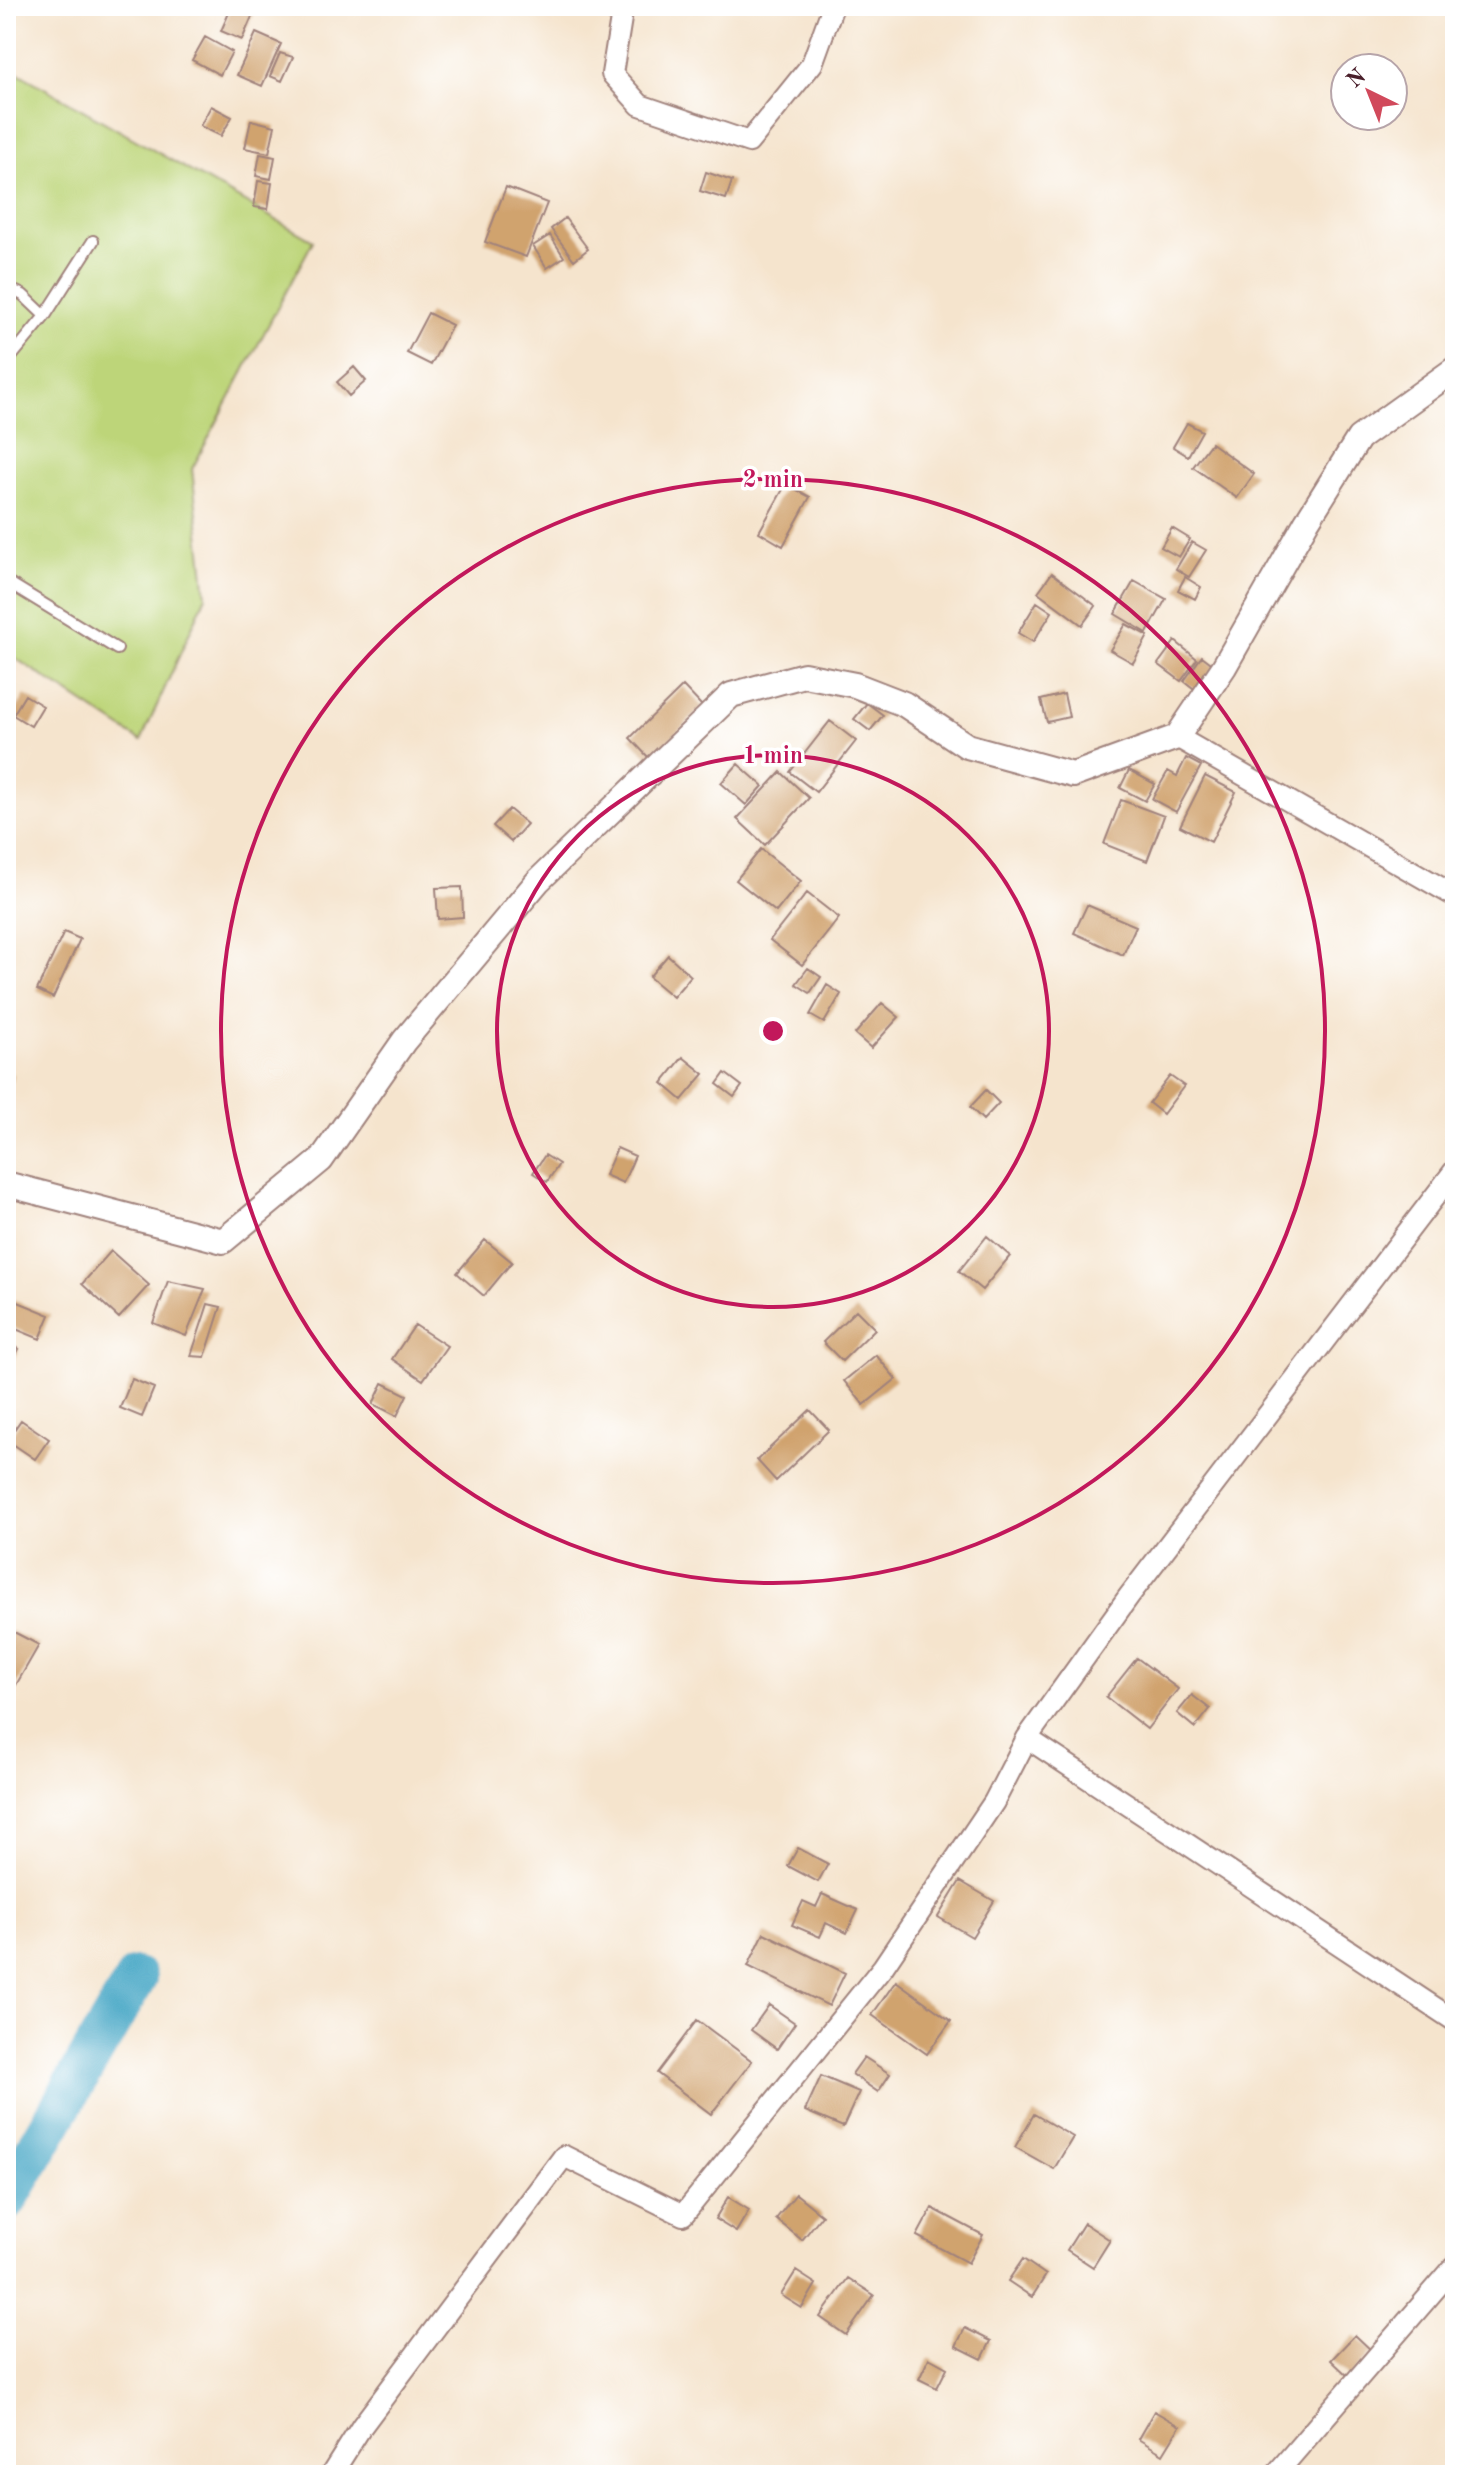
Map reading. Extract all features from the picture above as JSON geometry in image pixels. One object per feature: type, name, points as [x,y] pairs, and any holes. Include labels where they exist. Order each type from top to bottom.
[{"type":"street","points":[[623,6],[612,74],[640,105],[749,142],[812,64],[833,6]]},
{"type":"street","points":[[6,1184],[223,1241],[321,1160],[404,1041],[538,881],[731,695],[804,675],[855,685],[904,704],[967,746],[1073,775],[1177,737],[1224,667],[1292,546],[1359,438],[1455,369]]},
{"type":"street","points":[[1177,737],[1455,896]]},
{"type":"street","points":[[331,2475],[362,2426],[564,2156],[683,2215],[883,1967],[994,1802],[1027,1738],[1129,1596],[1455,1170]]},
{"type":"street","points":[[1027,1738],[1455,2021]]},
{"type":"street","points":[[1275,2475],[1455,2266]]},
{"type":"lane","points":[[6,363],[45,316],[93,241]]},
{"type":"lane","points":[[6,287],[23,295],[45,316]]},
{"type":"lane","points":[[6,581],[117,649]]},
{"type":"green space","points":[[6,66],[313,241],[192,469],[206,596],[141,741],[6,652]]},
{"type":"building","points":[[232,6],[254,12],[242,40],[221,31]]},
{"type":"building","points":[[256,33],[281,44],[262,86],[237,75]]},
{"type":"building","points":[[205,37],[232,52],[220,75],[192,60]]},
{"type":"building","points":[[280,53],[293,57],[282,81],[270,76]]},
{"type":"building","points":[[211,106],[232,117],[221,136],[200,126]]},
{"type":"building","points":[[251,120],[275,126],[269,153],[245,148]]},
{"type":"building","points":[[260,154],[275,157],[271,179],[256,176]]},
{"type":"building","points":[[706,172],[732,181],[726,199],[700,191]]},
{"type":"building","points":[[258,181],[272,183],[268,209],[254,207]]},
{"type":"building","points":[[506,187],[547,203],[526,257],[485,242]]},
{"type":"building","points":[[565,218],[588,249],[574,260],[551,229]]},
{"type":"building","points":[[550,235],[564,257],[547,268],[533,246]]},
{"type":"building","points":[[428,313],[452,325],[431,365],[407,353]]},
{"type":"building","points":[[354,367],[366,381],[349,396],[337,382]]},
{"type":"building","points":[[1187,423],[1202,431],[1188,456],[1173,447]]},
{"type":"building","points":[[1211,443],[1254,474],[1237,498],[1193,467]]},
{"type":"building","points":[[786,484],[810,497],[783,546],[759,532]]},
{"type":"building","points":[[1172,528],[1190,539],[1179,557],[1161,547]]},
{"type":"building","points":[[1192,542],[1206,550],[1189,577],[1176,569]]},
{"type":"building","points":[[1052,573],[1096,606],[1082,625],[1038,592]]},
{"type":"building","points":[[1185,577],[1201,587],[1195,599],[1178,590]]},
{"type":"building","points":[[1134,581],[1166,599],[1147,633],[1115,614]]},
{"type":"building","points":[[1037,602],[1052,612],[1033,642],[1018,633]]},
{"type":"building","points":[[1126,624],[1148,636],[1133,663],[1110,650]]},
{"type":"building","points":[[1175,641],[1197,659],[1181,681],[1158,664]]},
{"type":"building","points":[[1202,656],[1215,666],[1197,691],[1184,681]]},
{"type":"building","points":[[683,686],[703,707],[650,759],[630,738]]},
{"type":"building","points":[[1064,694],[1069,717],[1047,722],[1041,700]]},
{"type":"building","points":[[25,695],[43,706],[31,726],[13,715]]},
{"type":"building","points":[[867,703],[883,715],[870,731],[854,719]]},
{"type":"building","points":[[830,721],[856,741],[816,792],[790,772]]},
{"type":"building","points":[[1186,758],[1201,766],[1176,812],[1152,799],[1168,771],[1177,776]]},
{"type":"building","points":[[738,764],[763,786],[746,805],[721,783]]},
{"type":"building","points":[[1129,770],[1155,784],[1145,801],[1120,788]]},
{"type":"building","points":[[781,772],[809,798],[765,845],[737,819]]},
{"type":"building","points":[[1205,776],[1236,792],[1211,842],[1180,826]]},
{"type":"building","points":[[1121,800],[1164,816],[1147,861],[1104,844]]},
{"type":"building","points":[[509,809],[527,824],[511,842],[493,826]]},
{"type":"building","points":[[761,849],[801,881],[776,912],[736,880]]},
{"type":"building","points":[[462,887],[463,917],[438,919],[436,888]]},
{"type":"building","points":[[807,893],[839,918],[802,965],[770,940]]},
{"type":"building","points":[[1087,905],[1136,926],[1123,955],[1074,933]]},
{"type":"building","points":[[64,932],[80,939],[53,998],[37,990]]},
{"type":"building","points":[[668,955],[691,976],[673,997],[649,977]]},
{"type":"building","points":[[808,968],[821,977],[810,993],[796,984]]},
{"type":"building","points":[[827,985],[841,994],[824,1023],[810,1015]]},
{"type":"building","points":[[882,1003],[899,1017],[871,1048],[855,1034]]},
{"type":"building","points":[[683,1057],[704,1074],[682,1100],[662,1083]]},
{"type":"building","points":[[6,1071],[14,1075],[6,1094]]},
{"type":"building","points":[[725,1073],[742,1086],[734,1097],[717,1084]]},
{"type":"building","points":[[1170,1076],[1184,1086],[1163,1114],[1149,1103]]},
{"type":"building","points":[[986,1090],[999,1103],[983,1120],[970,1107]]},
{"type":"building","points":[[617,1148],[635,1156],[623,1183],[605,1175]]},
{"type":"building","points":[[545,1155],[559,1164],[547,1182],[533,1173]]},
{"type":"building","points":[[987,1236],[1010,1256],[982,1290],[959,1271]]},
{"type":"building","points":[[485,1240],[512,1262],[484,1296],[457,1273]]},
{"type":"building","points":[[111,1251],[149,1285],[119,1318],[82,1284]]},
{"type":"building","points":[[168,1281],[205,1289],[186,1336],[153,1323]]},
{"type":"building","points":[[6,1297],[50,1315],[40,1339],[6,1325]]},
{"type":"building","points":[[208,1304],[221,1307],[205,1357],[191,1356]]},
{"type":"building","points":[[856,1310],[875,1329],[842,1361],[823,1342]]},
{"type":"building","points":[[415,1325],[447,1346],[423,1380],[392,1359]]},
{"type":"building","points":[[6,1342],[19,1349],[6,1373]]},
{"type":"building","points":[[876,1355],[896,1379],[864,1405],[844,1381]]},
{"type":"building","points":[[132,1379],[154,1388],[142,1417],[120,1408]]},
{"type":"building","points":[[383,1383],[407,1395],[397,1416],[373,1404]]},
{"type":"building","points":[[810,1410],[829,1430],[776,1481],[757,1460]]},
{"type":"building","points":[[21,1420],[49,1439],[35,1459],[7,1440]]},
{"type":"building","points":[[12,1631],[39,1645],[12,1692],[6,1689],[6,1642]]},
{"type":"building","points":[[1137,1658],[1178,1689],[1147,1729],[1106,1697]]},
{"type":"building","points":[[1192,1695],[1210,1709],[1195,1728],[1177,1713]]},
{"type":"building","points":[[798,1848],[828,1864],[818,1882],[788,1866]]},
{"type":"building","points":[[960,1881],[994,1901],[972,1937],[938,1917]]},
{"type":"building","points":[[822,1894],[858,1910],[847,1933],[826,1923],[820,1937],[792,1925],[803,1901],[816,1907]]},
{"type":"building","points":[[764,1933],[845,1973],[829,2006],[748,1966]]},
{"type":"building","points":[[896,1981],[951,2021],[927,2054],[872,2015]]},
{"type":"building","points":[[769,2005],[795,2023],[777,2049],[751,2030]]},
{"type":"building","points":[[697,2020],[752,2061],[711,2114],[657,2073]]},
{"type":"building","points":[[864,2057],[890,2074],[878,2092],[852,2074]]},
{"type":"building","points":[[821,2076],[859,2092],[843,2127],[805,2111]]},
{"type":"building","points":[[1034,2114],[1073,2137],[1054,2169],[1015,2147]]},
{"type":"building","points":[[796,2194],[822,2215],[802,2240],[776,2219]]},
{"type":"building","points":[[728,2197],[749,2210],[736,2232],[715,2219]]},
{"type":"building","points":[[932,2208],[983,2235],[968,2263],[917,2236]]},
{"type":"building","points":[[1084,2223],[1110,2240],[1093,2267],[1067,2250]]},
{"type":"building","points":[[1023,2259],[1046,2275],[1032,2297],[1008,2281]]},
{"type":"building","points":[[796,2271],[816,2284],[802,2308],[781,2295]]},
{"type":"building","points":[[848,2278],[874,2295],[846,2335],[820,2317]]},
{"type":"building","points":[[965,2328],[991,2341],[982,2359],[956,2346]]},
{"type":"building","points":[[1355,2335],[1373,2352],[1349,2377],[1331,2360]]},
{"type":"building","points":[[929,2358],[947,2368],[937,2388],[919,2379]]},
{"type":"building","points":[[1154,2411],[1180,2426],[1163,2454],[1138,2439]]},
{"type":"waterway","points":[[6,2201],[136,1978]]}]
